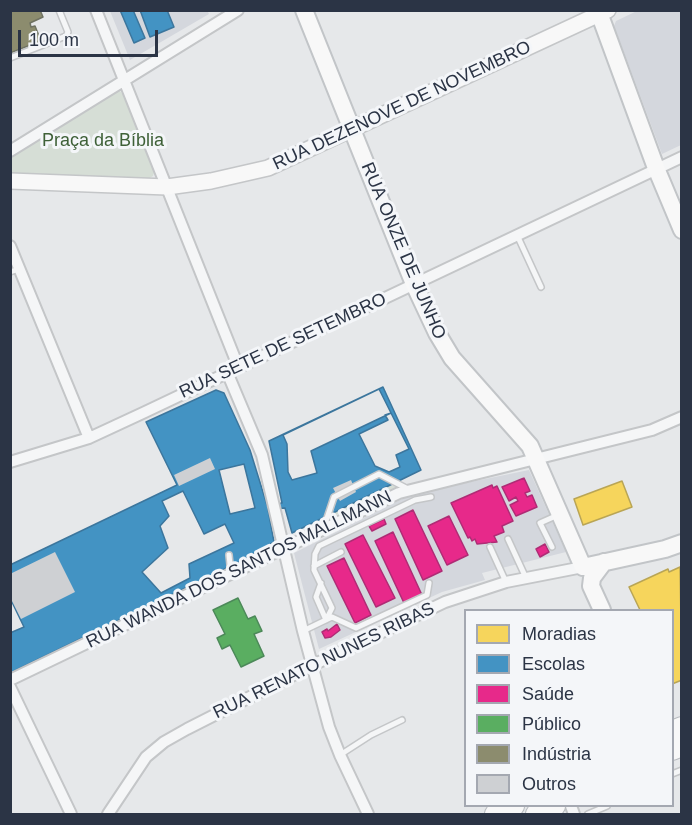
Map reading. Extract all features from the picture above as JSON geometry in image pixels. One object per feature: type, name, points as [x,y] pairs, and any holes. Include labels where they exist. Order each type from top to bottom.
[{"type":"highway","points":[[495,814],[512,807]]},
{"type":"highway","points":[[536,814],[553,807]]},
{"type":"main road","name":"RUA ONZE DE JUNHO","points":[[304,10],[414,284],[437,333],[452,358],[530,446],[583,567]]},
{"type":"main road","points":[[602,12],[656,168],[681,230]]},
{"type":"main road","name":"RUA RENATO NUNES RIBAS","points":[[583,567],[681,543]]},
{"type":"main road","points":[[602,609],[591,586],[596,570],[604,562]]},
{"type":"street","points":[[96,10],[238,366]]},
{"type":"street","points":[[10,151],[238,10]]},
{"type":"street","name":"RUA DEZENOVE DE NOVEMBRO","points":[[10,181],[167,187],[211,182],[268,168],[353,131],[602,12]]},
{"type":"street","name":"RUA SETE DE SETEMBRO","points":[[10,462],[88,438],[681,157]]},
{"type":"street","points":[[10,246],[15,270],[88,438]]},
{"type":"street","points":[[227,372],[262,455],[303,631],[329,727],[368,814]]},
{"type":"street","name":"RUA WANDA DOS SANTOS MALLMANN","points":[[10,680],[324,527],[399,493],[652,430],[681,417]]},
{"type":"street","name":"RUA RENATO NUNES RIBAS","points":[[108,814],[146,757],[164,742],[313,665],[445,602],[506,582],[583,567]]},
{"type":"street","points":[[10,687],[71,814]]},
{"type":"lane","points":[[10,58],[66,36],[68,32],[58,10]]},
{"type":"lane","points":[[517,235],[541,287]]},
{"type":"lane","points":[[324,527],[334,497],[380,474],[410,490]]},
{"type":"lane","points":[[326,620],[332,608],[314,570],[315,554],[319,546],[415,500],[431,497]]},
{"type":"lane","points":[[552,547],[540,523],[560,514]]},
{"type":"lane","points":[[508,539],[526,578]]},
{"type":"lane","points":[[490,547],[506,582]]},
{"type":"lane","points":[[314,566],[341,552]]},
{"type":"lane","points":[[229,555],[231,574]]},
{"type":"lane","points":[[321,583],[316,597],[326,620]]},
{"type":"lane","points":[[303,631],[332,617],[356,628],[427,595],[429,583]]},
{"type":"lane","points":[[340,755],[371,735],[402,720]]},
{"type":"lane","points":[[588,814],[605,807]]},
{"type":"shaded area","points":[[207,10],[209,14],[130,60],[110,11]]},
{"type":"shaded area","points":[[639,10],[681,11],[681,145],[662,154],[614,26],[616,21]]},
{"type":"shaded area","points":[[529,470],[566,552],[482,573],[485,580],[442,592],[319,649],[294,553],[412,494]]},
{"type":"green space","name":"Praça da Bíblia","points":[[116,90],[124,96],[155,169],[153,176],[148,179],[11,173],[11,157],[60,126],[61,122],[69,121],[84,112],[84,108],[88,105],[93,107]]},
{"type":"green space","points":[[381,483],[398,487],[334,516],[337,504]]},
{"type":"building: Moradias","points":[[622,481],[632,507],[583,525],[574,499]]},
{"type":"building: Moradias","points":[[680,567],[682,680],[674,683],[674,609],[640,609],[629,587],[668,569],[669,572]]},
{"type":"building: Escolas","points":[[120,10],[133,10],[145,38],[134,43]]},
{"type":"building: Escolas","points":[[140,10],[167,10],[174,27],[150,37]]},
{"type":"building: Escolas","points":[[383,387],[421,470],[292,533],[285,508],[268,509],[274,542],[237,563],[10,673],[10,565],[177,485],[146,422],[216,390],[224,393],[250,450],[267,505],[282,503],[269,441]]},
{"type":"building: Escolas","points":[[379,389],[391,413],[311,451],[317,473],[292,480],[288,472],[287,444],[283,435]]},
{"type":"building: Escolas","points":[[391,413],[409,449],[396,455],[400,467],[389,472],[375,466],[359,434],[388,420],[385,415]]},
{"type":"building: Escolas","points":[[244,464],[255,508],[230,514],[219,470]]},
{"type":"building: Escolas","points":[[183,491],[204,534],[225,524],[234,543],[189,564],[190,578],[161,593],[142,572],[168,548],[160,526],[169,516],[162,501]]},
{"type":"building: Escolas","points":[[10,598],[24,627],[10,633]]},
{"type":"building: Saúde","points":[[524,478],[530,491],[525,493],[527,497],[532,495],[537,507],[516,516],[510,505],[518,501],[516,497],[509,501],[502,487]]},
{"type":"building: Saúde","points":[[492,485],[493,488],[497,486],[513,521],[502,526],[504,532],[494,536],[497,542],[477,544],[475,539],[472,541],[470,537],[468,538],[451,503]]},
{"type":"building: Saúde","points":[[413,510],[442,571],[423,580],[395,519]]},
{"type":"building: Saúde","points":[[449,516],[468,555],[447,565],[428,526]]},
{"type":"building: Saúde","points":[[384,519],[386,524],[372,531],[369,526]]},
{"type":"building: Saúde","points":[[393,532],[422,595],[404,603],[375,541]]},
{"type":"building: Saúde","points":[[363,535],[395,598],[376,607],[345,544]]},
{"type":"building: Saúde","points":[[545,544],[549,552],[540,557],[536,549]]},
{"type":"building: Saúde","points":[[344,558],[371,615],[355,623],[327,566]]},
{"type":"building: Saúde","points":[[337,624],[340,630],[331,637],[325,638],[322,632],[327,629],[328,631]]},
{"type":"building: Público","points":[[238,598],[248,619],[255,616],[262,631],[254,634],[264,656],[241,667],[230,645],[222,649],[217,638],[225,634],[213,610]]},
{"type":"building: Indústria","points":[[10,10],[40,10],[43,17],[30,23],[31,27],[35,26],[41,41],[10,53]]},
{"type":"building: Outros","points":[[210,458],[215,469],[179,486],[174,475]]},
{"type":"building: Outros","points":[[351,480],[356,492],[340,501],[333,488]]},
{"type":"building: Outros","points":[[55,552],[75,592],[21,619],[10,597],[10,574]]}]
